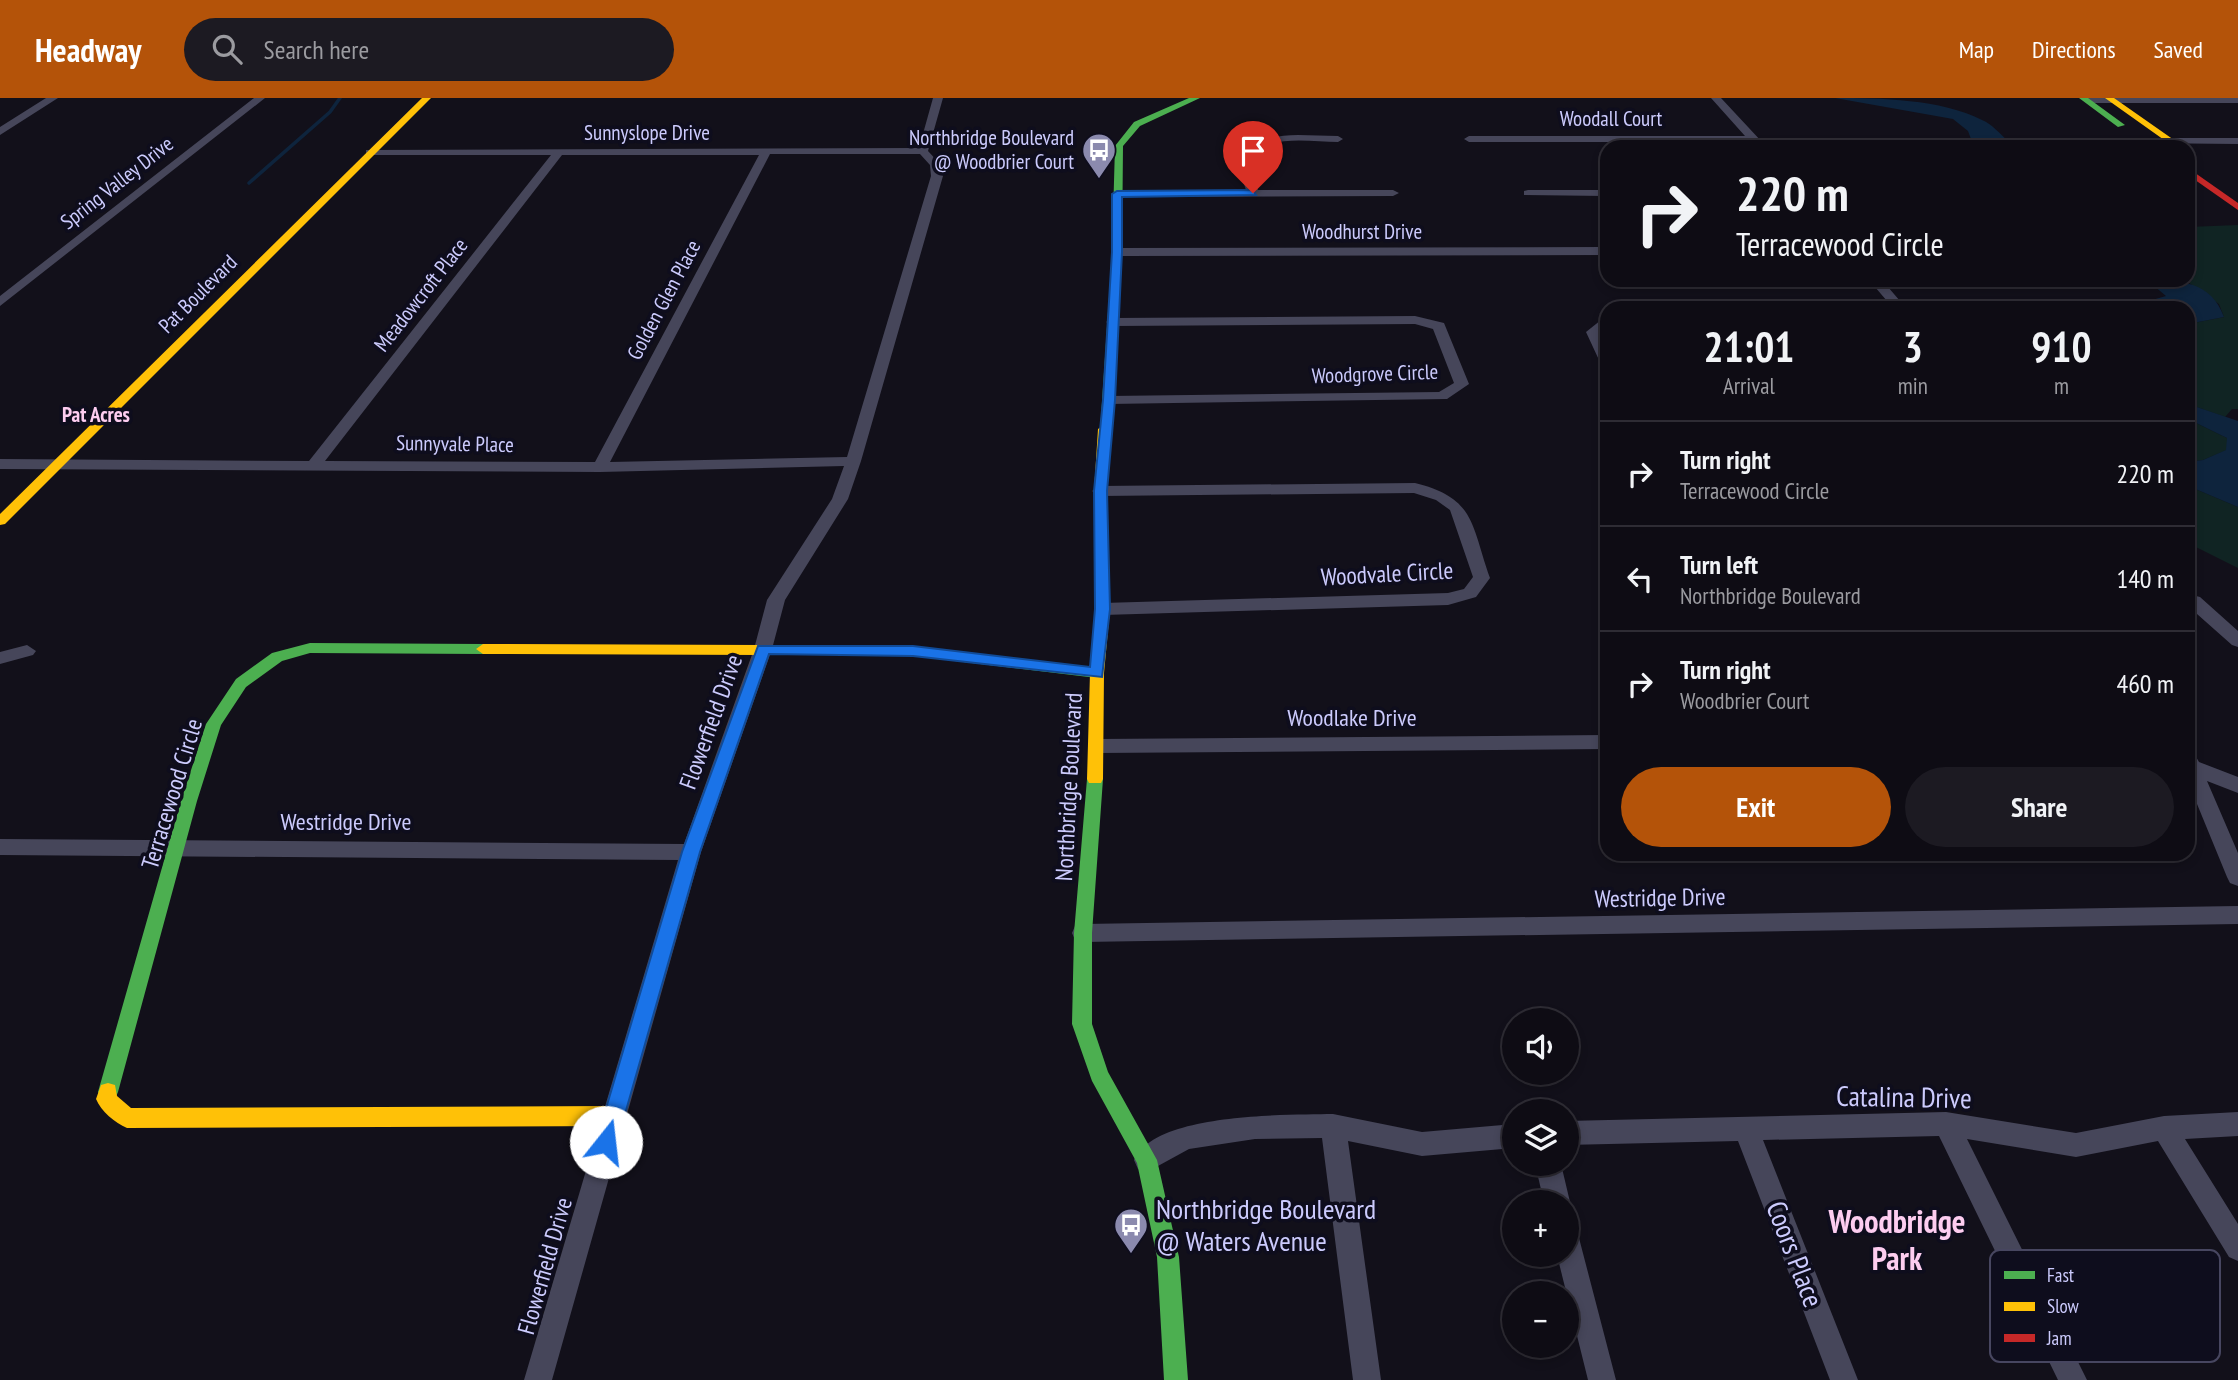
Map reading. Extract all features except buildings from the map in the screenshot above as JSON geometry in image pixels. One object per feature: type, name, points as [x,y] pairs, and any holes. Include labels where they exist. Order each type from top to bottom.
[{"type":"street","points":[[0,132],[54,98]]},
{"type":"street","name":"Spring Valley Drive","points":[[0,302],[260,98]]},
{"type":"street","name":"Pat Boulevard","points":[[0,521],[427,98]]},
{"type":"street","points":[[923,152],[938,98]]},
{"type":"street","name":"Northbridge Boulevard","points":[[1176,1380],[1168,1257],[1147,1160],[1099,1075],[1082,1024],[1083,933],[1098,746],[1097,673],[1103,609],[1100,491],[1109,400],[1117,252],[1119,146],[1126,135],[1156,113],[1196,98]]},
{"type":"street","points":[[1716,98],[1754,140]]},
{"type":"street","points":[[2085,99],[2238,100]]},
{"type":"street","points":[[2085,99],[2142,140]]},
{"type":"street","points":[[2110,99],[2170,140]]},
{"type":"street","points":[[1253,193],[1241,160],[1246,149],[1255,143],[1338,139]]},
{"type":"street","name":"Woodall Court","points":[[1469,139],[1600,141]]},
{"type":"street","points":[[2195,143],[2238,141]]},
{"type":"street","name":"Sunnyslope Drive","points":[[370,152],[923,152]]},
{"type":"street","name":"Meadowcroft Place","points":[[315,464],[559,152]]},
{"type":"street","name":"Golden Glen Place","points":[[600,467],[766,152]]},
{"type":"street","name":"Flowerfield Drive","points":[[538,1380],[691,852],[763,649],[776,600],[840,499],[853,461],[937,176],[935,164],[923,152]]},
{"type":"street","points":[[2195,157],[2238,187]]},
{"type":"street","points":[[2195,177],[2238,207]]},
{"type":"street","points":[[1117,194],[1393,193]]},
{"type":"street","points":[[1528,193],[1600,193]]},
{"type":"street","name":"Woodhurst Drive","points":[[1117,252],[1600,251]]},
{"type":"street","points":[[1881,287],[1894,301]]},
{"type":"street","name":"Woodgrove Circle","points":[[1109,400],[1442,396],[1462,384],[1439,326],[1415,320],[1113,322]]},
{"type":"street","points":[[1600,326],[1593,332],[1600,347]]},
{"type":"street","name":"Sunnyvale Place","points":[[57,464],[600,467],[853,461]]},
{"type":"street","points":[[0,464],[57,464]]},
{"type":"street","name":"Woodvale Circle","points":[[1100,491],[1415,488],[1442,497],[1457,508],[1482,578],[1470,593],[1448,599],[1103,609]]},
{"type":"street","points":[[2195,602],[2238,641]]},
{"type":"street","name":"Terracewood Circle","points":[[614,1116],[127,1118],[106,1099],[214,724],[241,683],[277,657],[310,648],[913,651],[1097,673]]},
{"type":"street","points":[[0,658],[27,651]]},
{"type":"street","name":"Woodlake Drive","points":[[1098,746],[1600,742]]},
{"type":"street","points":[[2195,767],[2238,785]]},
{"type":"street","points":[[2195,781],[2228,861],[2238,877]]},
{"type":"street","name":"Westridge Drive","points":[[0,846],[691,852]]},
{"type":"street","name":"Westridge Drive","points":[[1083,933],[2238,915]]},
{"type":"street","points":[[1946,1124],[2009,1250]]},
{"type":"street","name":"Catalina Drive","points":[[1579,1133],[1946,1124],[2076,1144],[2164,1128],[2238,1124]]},
{"type":"street","points":[[1147,1160],[1185,1138],[1255,1127],[1333,1126],[1422,1144],[1502,1137]]},
{"type":"street","points":[[1333,1126],[1367,1380]]},
{"type":"street","name":"Coors Place","points":[[1745,1128],[1844,1380]]},
{"type":"street","points":[[2164,1128],[2238,1248]]},
{"type":"street","points":[[1573,1267],[1602,1380]]},
{"type":"street","points":[[2064,1362],[2073,1380]]},
{"type":"green space","points":[[2238,225],[2238,409],[2232,409],[2225,417],[2195,406],[2195,323],[2224,317],[2219,304],[2195,287],[2195,227]]},
{"type":"green space","points":[[2195,422],[2227,438],[2227,450],[2195,461]]},
{"type":"green space","points":[[2195,489],[2238,507],[2238,568],[2195,546]]},
{"type":"water","points":[[1835,98],[1890,99],[1948,108],[1986,122],[2007,140],[1971,140],[1968,131],[1953,119]]},
{"type":"water","points":[[2195,286],[2211,296],[2224,317],[2195,323],[2195,301],[2148,301],[2166,296],[2155,287]]},
{"type":"water","points":[[2195,406],[2238,421],[2238,507],[2195,489],[2195,461],[2226,450],[2227,438],[2195,422]]},
{"type":"waterway","points":[[249,183],[330,112],[340,98]]},
{"type":"traffic: fast","points":[[1104,429],[1117,252],[1119,146],[1137,124],[1196,98]]},
{"type":"traffic: fast","points":[[2083,98],[2121,125]]},
{"type":"traffic: fast","points":[[108,1092],[189,801],[214,724],[241,683],[277,657],[310,648],[483,649]]},
{"type":"traffic: fast","points":[[762,650],[913,651],[1097,673]]},
{"type":"traffic: fast","points":[[1095,779],[1083,933],[1082,1024],[1099,1075],[1147,1160],[1168,1257],[1176,1380]]},
{"type":"traffic: slow","points":[[0,521],[427,98]]},
{"type":"traffic: slow","points":[[2109,98],[2170,140]]},
{"type":"traffic: slow","points":[[1095,779],[1097,673],[1103,609],[1100,491],[1104,429]]},
{"type":"traffic: slow","points":[[483,649],[762,650]]},
{"type":"traffic: slow","points":[[108,1092],[106,1099],[127,1118],[614,1116]]},
{"type":"traffic: jam","points":[[2195,176],[2238,207]]},
{"type":"place","name":"Northbridge Boulevard @ Woodbrier Court","points":[[1099,180]]},
{"type":"place","name":"Northbridge Boulevard @ Waters Avenue","points":[[1131,1255]]},
{"type":"district","name":"Pat Acres","points":[[96,415]]},
{"type":"district","name":"Woodbridge Park","points":[[1897,1240]]},
{"type":"route","points":[[606,1142],[691,852],[763,649],[913,651],[1097,673],[1103,609],[1100,491],[1109,400],[1117,252],[1117,194],[1253,193]]}]
